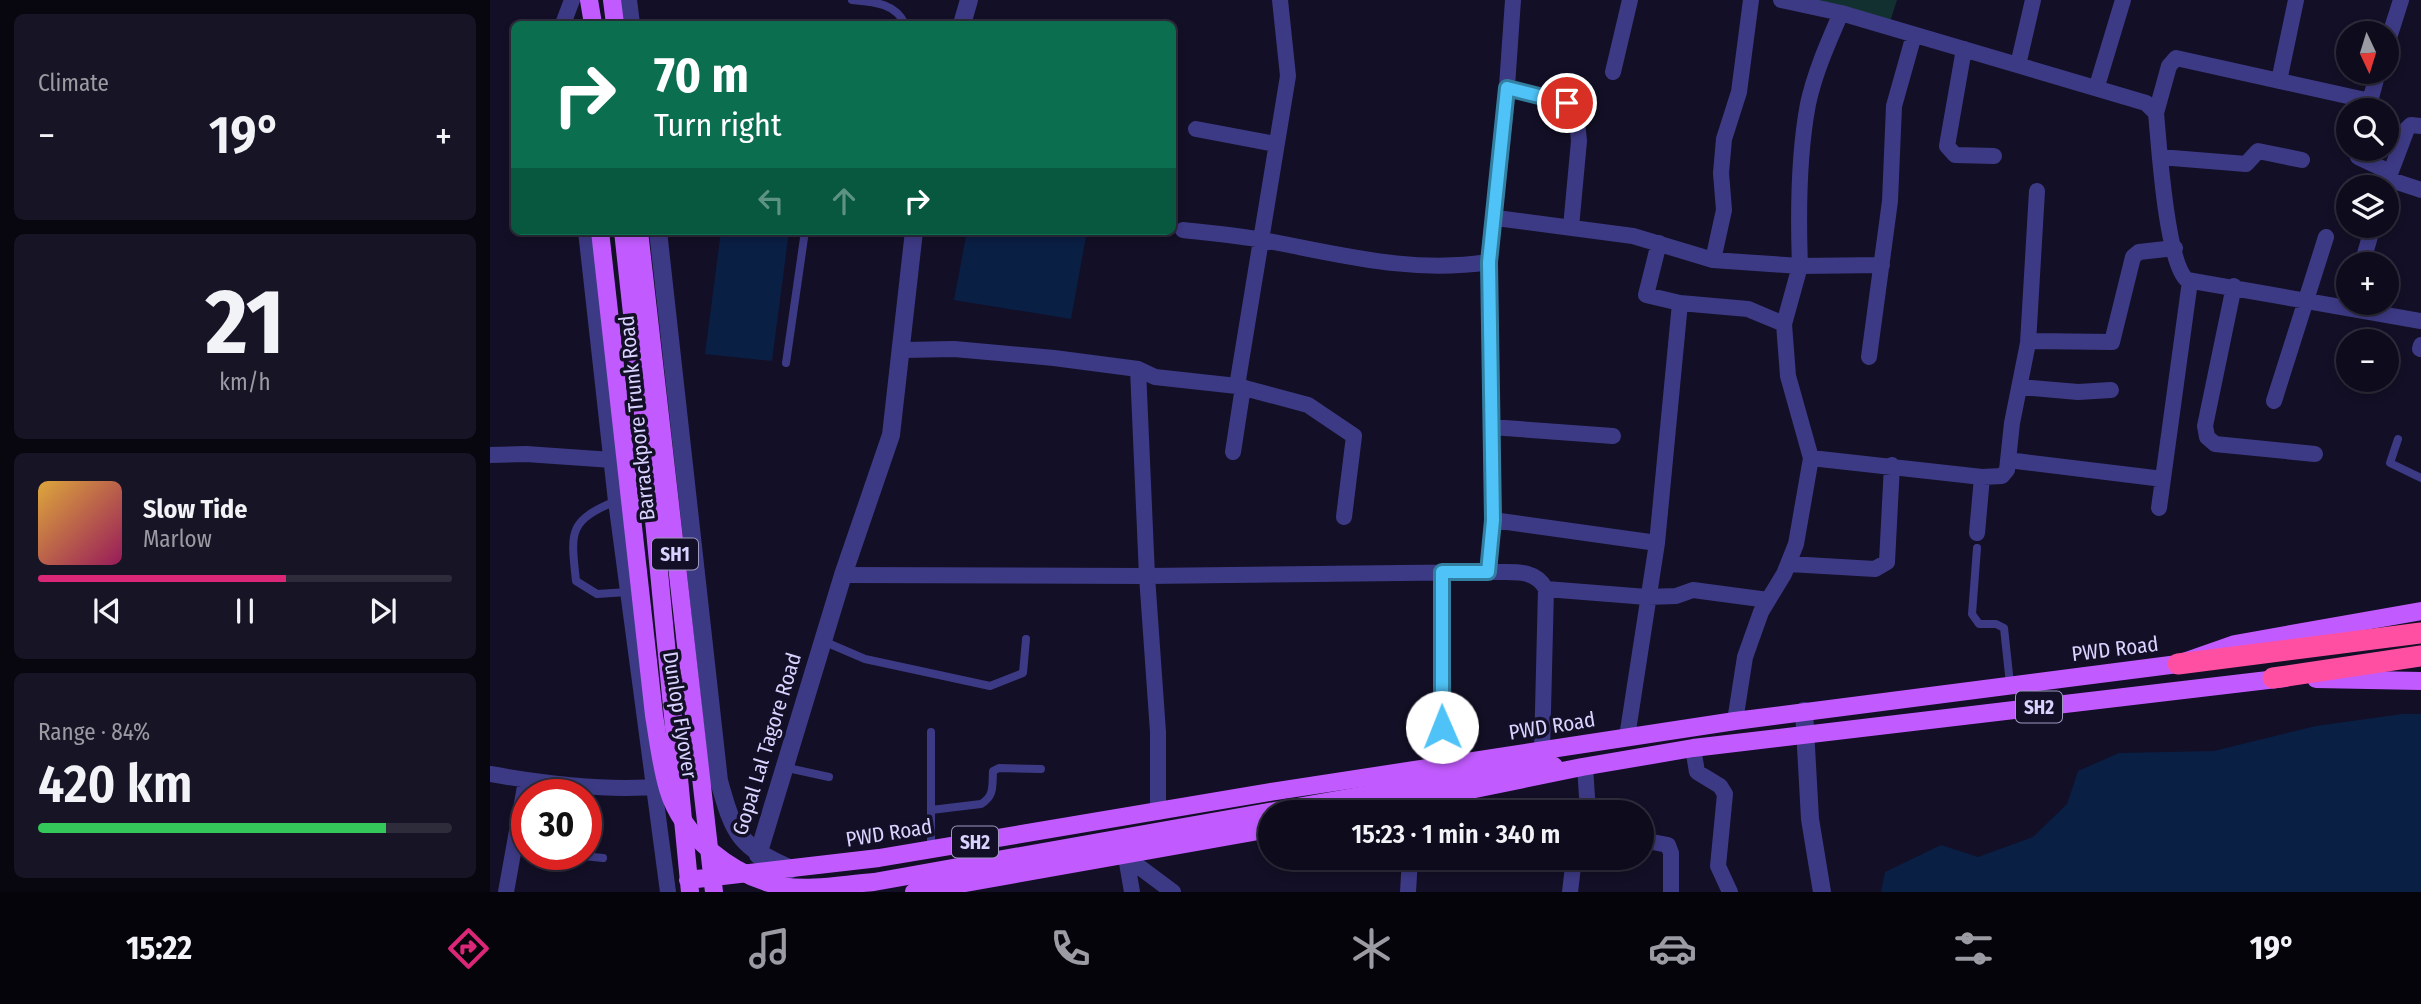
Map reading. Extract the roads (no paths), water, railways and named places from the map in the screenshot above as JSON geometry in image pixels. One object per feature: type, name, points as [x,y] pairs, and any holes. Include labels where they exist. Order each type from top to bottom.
[{"type":"highway","points":[[2178,664],[2421,633]]},
{"type":"highway","points":[[2273,678],[2421,656]]},
{"type":"main road","points":[[612,0],[615,21]]},
{"type":"main road","name":"Dunlop Flyover","points":[[600,235],[651,689],[663,768],[669,792],[693,833],[736,868],[783,886],[874,882],[1531,765],[1583,766]]},
{"type":"main road","name":"Barrackpore Trunk Road","points":[[623,235],[689,886]]},
{"type":"main road","name":"Barrackpore Trunk Road","points":[[639,235],[713,884]]},
{"type":"main road","name":"PWD Road","points":[[689,886],[930,850],[1735,720],[2178,664],[2245,641],[2421,611]]},
{"type":"main road","name":"SH2","points":[[1442,800],[1583,766],[1805,733],[2273,678],[2421,681]]},
{"type":"main road","name":"SH2","points":[[914,892],[1258,832]]},
{"type":"street","points":[[563,21],[572,0]]},
{"type":"street","points":[[628,0],[631,21]]},
{"type":"street","points":[[963,21],[969,0]]},
{"type":"street","points":[[1233,452],[1259,239],[1288,76],[1280,0]]},
{"type":"street","points":[[1488,572],[1493,520],[1489,262],[1496,218],[1513,0]]},
{"type":"street","points":[[1613,72],[1630,0]]},
{"type":"street","points":[[1713,260],[1724,210],[1724,139],[1739,92],[1751,0]]},
{"type":"street","points":[[1781,0],[1841,13],[2097,86],[2146,103],[2156,113]]},
{"type":"street","points":[[2018,65],[2034,0]]},
{"type":"street","points":[[2097,86],[2123,0]]},
{"type":"street","points":[[2279,81],[2296,0]]},
{"type":"street","points":[[2395,21],[2402,0]]},
{"type":"street","points":[[1735,720],[1745,657],[1768,600],[1789,564],[1796,544],[1811,458],[1788,376],[1784,324],[1800,266],[1800,191],[1808,105],[1821,59],[1841,13]]},
{"type":"street","points":[[1868,357],[1890,201],[1894,106],[1914,35]]},
{"type":"street","points":[[1964,49],[1947,146],[1955,155],[1994,156]]},
{"type":"street","points":[[2336,304],[2190,281],[2182,276],[2163,194],[2156,113],[2169,66],[2176,58],[2342,98]]},
{"type":"street","points":[[1507,88],[1567,103],[1577,121],[1579,141],[1571,227]]},
{"type":"street","points":[[2389,175],[2407,130],[2411,125],[2421,126]]},
{"type":"street","points":[[1196,129],[1275,144]]},
{"type":"street","points":[[2160,157],[2246,164],[2258,151],[2302,160]]},
{"type":"street","points":[[2363,161],[2382,175]]},
{"type":"street","points":[[2399,183],[2421,190]]},
{"type":"street","points":[[1811,458],[1982,477],[2006,474],[2028,341],[2037,191]]},
{"type":"street","points":[[1496,218],[1633,236],[1713,260],[1800,266],[1882,265]]},
{"type":"street","points":[[1183,230],[1259,239],[1395,266],[1462,266],[1489,262]]},
{"type":"street","points":[[586,235],[616,502],[668,892]]},
{"type":"street","name":"Gopal Lal Tagore Road","points":[[658,235],[719,781],[731,825],[758,855]]},
{"type":"street","name":"Gopal Lal Tagore Road","points":[[758,855],[822,640],[891,435],[903,350],[914,235]]},
{"type":"street","points":[[2274,401],[2326,237]]},
{"type":"street","points":[[1659,243],[1646,295],[1680,303],[1748,309],[1784,324]]},
{"type":"street","points":[[2028,341],[2112,342],[2133,257],[2139,252],[2175,248]]},
{"type":"street","points":[[2159,508],[2190,281]]},
{"type":"street","points":[[2234,286],[2205,426],[2207,437],[2215,444],[2315,454]]},
{"type":"street","points":[[1627,737],[1657,543],[1680,303]]},
{"type":"street","points":[[2398,315],[2421,321]]},
{"type":"street","points":[[903,350],[954,349],[1139,369],[1155,377],[1240,387],[1308,405],[1354,436],[1344,517]]},
{"type":"street","points":[[1139,369],[1147,576],[1158,732],[1158,812]]},
{"type":"street","points":[[2021,387],[2078,392],[2111,390]]},
{"type":"street","points":[[1491,426],[1613,436]]},
{"type":"street","points":[[490,455],[611,460]]},
{"type":"street","points":[[2008,460],[2163,479]]},
{"type":"street","points":[[1789,564],[1875,569],[1887,562],[1892,465]]},
{"type":"street","points":[[1977,540],[1982,477]]},
{"type":"street","points":[[1493,520],[1657,543]]},
{"type":"street","points":[[1442,572],[1444,766]]},
{"type":"street","points":[[843,575],[1531,573],[1541,580],[1546,589],[1542,751]]},
{"type":"street","points":[[1546,589],[1647,597],[1676,596],[1693,590],[1768,600]]},
{"type":"street","points":[[1804,711],[1810,819],[1822,892]]},
{"type":"street","points":[[1693,748],[1697,772],[1720,786],[1726,794],[1718,866],[1730,892]]},
{"type":"street","points":[[1583,766],[1587,800]]},
{"type":"street","points":[[490,774],[520,779]]},
{"type":"street","points":[[602,788],[679,784]]},
{"type":"street","points":[[1654,842],[1668,845],[1671,892]]},
{"type":"street","points":[[758,855],[791,869]]},
{"type":"street","points":[[1126,857],[1132,892]]},
{"type":"street","points":[[1126,857],[1173,892]]},
{"type":"street","points":[[506,892],[511,864]]},
{"type":"street","points":[[1408,892],[1409,870]]},
{"type":"street","points":[[1570,892],[1573,870]]},
{"type":"lane","points":[[852,0],[879,3],[897,10],[903,21]]},
{"type":"lane","points":[[786,363],[805,235]]},
{"type":"lane","points":[[2398,439],[2390,463],[2421,478]]},
{"type":"lane","points":[[616,502],[588,512],[571,539],[576,581],[597,594],[628,592]]},
{"type":"lane","points":[[1977,540],[1972,614],[1979,624],[1996,624],[2004,628],[2010,684]]},
{"type":"lane","points":[[822,640],[865,659],[990,686],[1023,673],[1027,639]]},
{"type":"lane","points":[[930,850],[931,732]]},
{"type":"lane","points":[[783,767],[829,777]]},
{"type":"lane","points":[[931,810],[981,804],[992,793],[993,771],[999,768],[1041,769]]},
{"type":"water","points":[[720,235],[788,235],[772,361],[705,354]]},
{"type":"water","points":[[966,235],[1086,235],[1071,319],[954,300]]},
{"type":"water","points":[[2402,714],[2421,714],[2421,892],[1881,892],[1885,872],[1941,845],[1978,857],[2033,837],[2067,804],[2078,771],[2119,753],[2214,751],[2316,726]]}]
